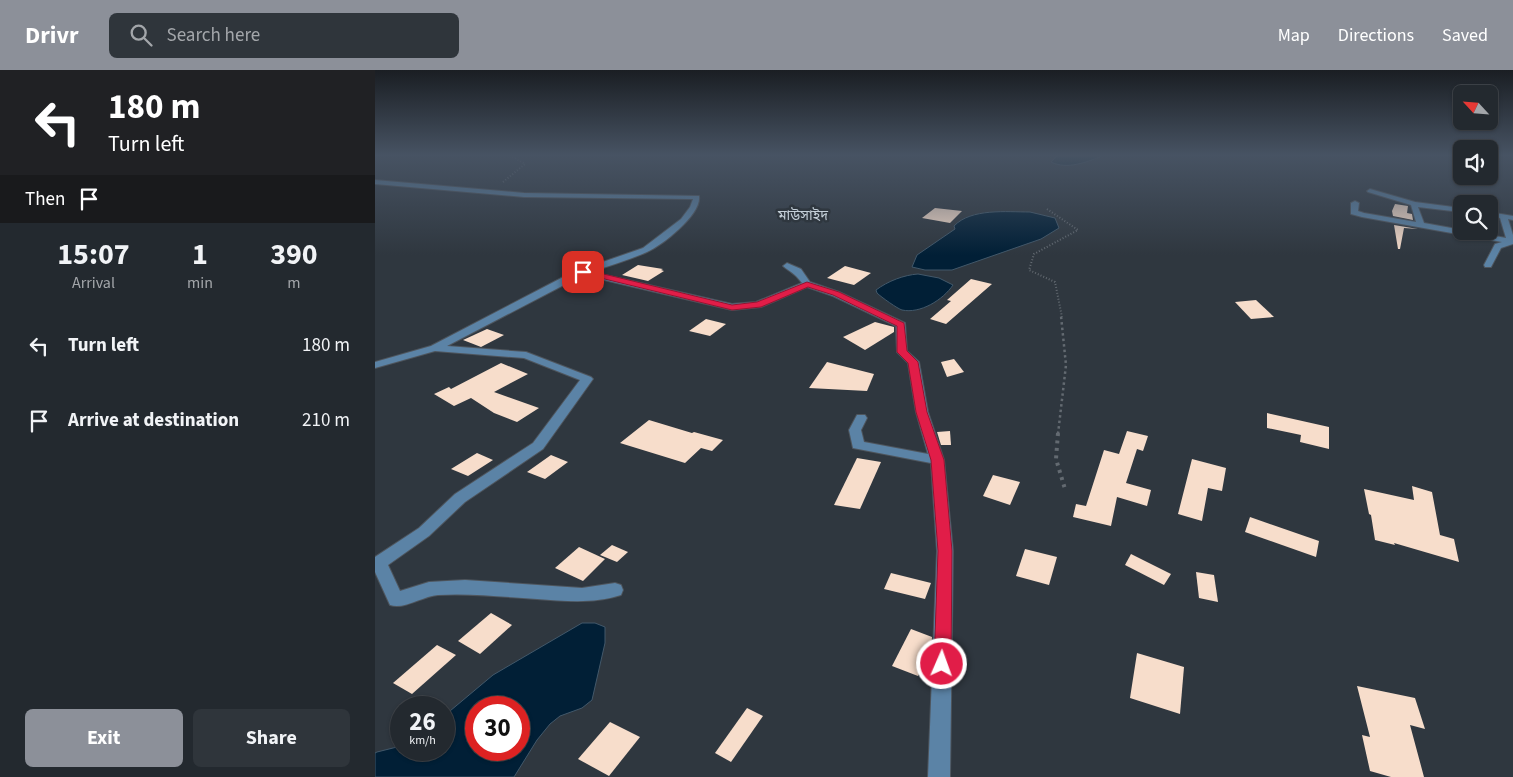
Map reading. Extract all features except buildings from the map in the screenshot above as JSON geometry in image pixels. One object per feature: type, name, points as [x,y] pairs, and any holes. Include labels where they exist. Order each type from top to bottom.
[{"type":"street","points":[[375,365],[435,348],[583,272],[646,250],[684,221],[694,208],[697,197],[657,198],[488,193],[447,189]]},
{"type":"street","points":[[1370,192],[1414,204],[1453,209]]},
{"type":"street","points":[[1355,203],[1354,212],[1362,215],[1512,241]]},
{"type":"street","points":[[1414,204],[1420,224]]},
{"type":"street","points":[[1498,215],[1513,218]]},
{"type":"street","points":[[1503,216],[1512,241]]},
{"type":"street","points":[[1488,265],[1498,246],[1512,241]]},
{"type":"street","points":[[787,266],[798,271],[807,284],[836,294],[901,325],[902,352],[913,362],[922,412],[937,460],[945,551],[939,777]]},
{"type":"street","points":[[583,272],[732,307],[758,305],[807,284]]},
{"type":"street","points":[[435,348],[526,356],[587,379],[538,446],[460,498],[424,532],[379,563],[396,600],[429,589],[465,587],[582,595],[615,590]]},
{"type":"street","points":[[861,418],[855,430],[858,445],[937,460]]},
{"type":"path","points":[[488,193],[493,189]]},
{"type":"path","points":[[1047,209],[1078,230],[1034,254],[1029,270],[1055,282],[1059,301],[1066,365],[1059,412],[1056,459],[1065,489]]},
{"type":"water","points":[[990,212],[1030,212],[1055,218],[1059,228],[1041,239],[952,270],[925,270],[912,267],[917,255],[955,229],[954,226],[961,220]]},
{"type":"water","points":[[918,274],[939,278],[953,285],[949,291],[931,305],[909,311],[902,310],[889,303],[877,293],[876,290],[891,281]]},
{"type":"water","points":[[582,623],[595,623],[605,627],[605,643],[592,700],[582,708],[560,716],[550,724],[530,751],[530,696],[468,696],[493,675]]},
{"type":"water","points":[[465,698],[465,761],[524,761],[514,777],[375,777],[375,753],[390,749],[390,761],[455,761],[455,707]]},
{"type":"district","name":"মাউসাইদ","points":[[803,215]]},
{"type":"route","points":[[583,272],[732,307],[758,305],[807,284],[836,294],[901,325],[902,352],[913,362],[922,412],[937,460],[945,551],[942,664]]}]
